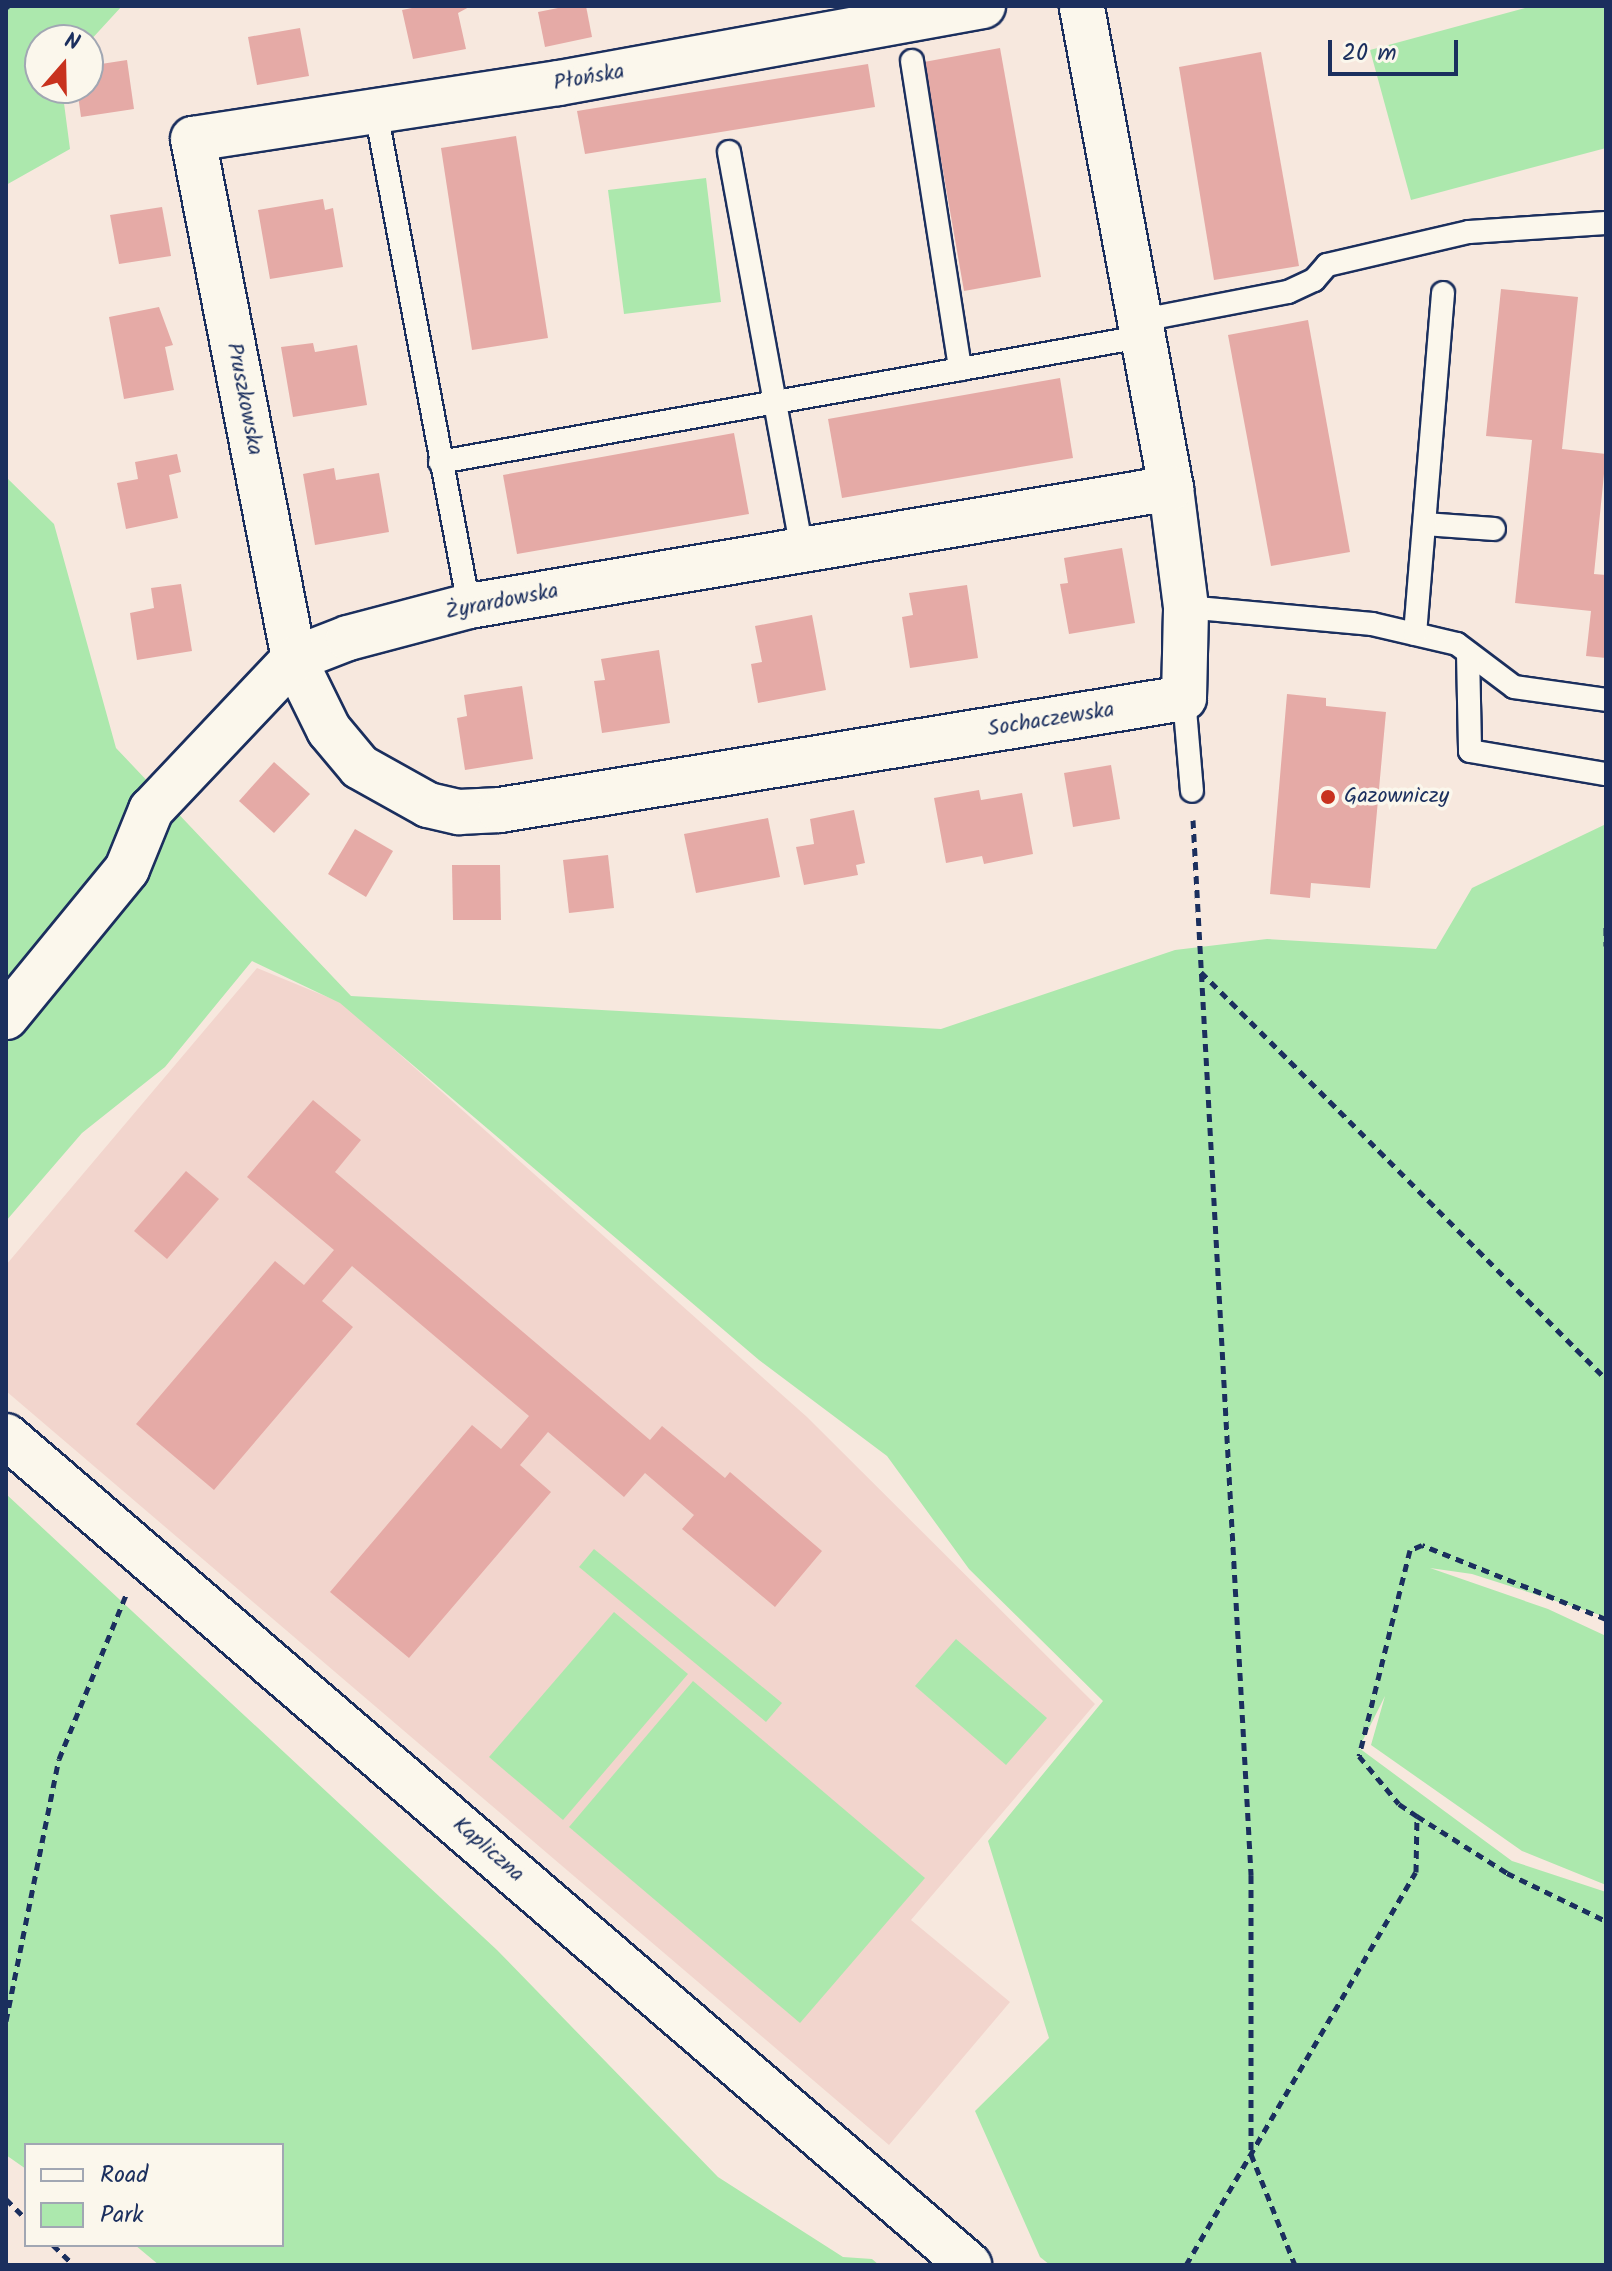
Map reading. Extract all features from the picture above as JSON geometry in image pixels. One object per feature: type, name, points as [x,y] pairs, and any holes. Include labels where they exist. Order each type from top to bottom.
[{"type":"street","name":"Płońska","points":[[193,139],[376,112],[983,6]]},
{"type":"street","points":[[1082,6],[1139,329],[1171,488],[1186,607],[1184,698]]},
{"type":"street","name":"Pruszkowska","points":[[193,139],[294,659]]},
{"type":"street","name":"Żyrardowska","points":[[6,1017],[127,869],[151,810],[294,659],[348,638],[469,606],[1171,488]]},
{"type":"street","name":"Sochaczewska","points":[[294,659],[329,730],[360,767],[401,792],[459,812],[541,804],[1184,698]]},
{"type":"street","name":"Kapliczna","points":[[6,1436],[969,2265]]},
{"type":"lane","points":[[912,61],[960,369]]},
{"type":"lane","points":[[376,112],[469,606]]},
{"type":"lane","points":[[729,152],[802,550]]},
{"type":"lane","points":[[440,462],[960,369],[1139,329],[1288,292],[1314,280],[1327,265],[1469,232],[1606,223]]},
{"type":"lane","points":[[1415,634],[1443,293]]},
{"type":"lane","points":[[1425,524],[1494,529]]},
{"type":"lane","points":[[1186,607],[1372,624],[1457,644],[1514,687],[1606,700]]},
{"type":"lane","points":[[1468,653],[1470,751],[1604,774]]},
{"type":"lane","points":[[1184,698],[1192,791]]},
{"type":"path","points":[[1192,791],[1251,1875],[1251,2154],[1295,2265]]},
{"type":"path","points":[[1606,927],[1606,946]]},
{"type":"path","points":[[1201,972],[1606,1379]]},
{"type":"path","points":[[1606,1619],[1422,1545],[1410,1550],[1359,1756],[1399,1804],[1507,1873],[1606,1921]]},
{"type":"path","points":[[6,2021],[59,1759],[142,1553]]},
{"type":"path","points":[[1186,2265],[1416,1872],[1417,1816]]},
{"type":"path","points":[[6,2199],[24,2217]]},
{"type":"path","points":[[55,2247],[74,2265]]},
{"type":"shaded area","points":[[257,968],[342,1003],[807,1417],[1095,1704],[911,1920],[1010,2002],[889,2145],[6,1391],[6,1265]]},
{"type":"green space","points":[[6,6],[122,6],[104,26],[24,24],[24,104],[64,104],[70,149],[6,185]]},
{"type":"green space","points":[[1532,6],[1606,6],[1606,148],[1411,200],[1370,50]]},
{"type":"green space","points":[[706,178],[721,302],[624,314],[608,190]]},
{"type":"green space","points":[[6,477],[54,524],[116,748],[351,996],[941,1029],[1175,950],[1267,939],[1436,949],[1472,888],[1606,824],[1606,1617],[1472,1574],[1430,1568],[1548,1609],[1606,1636],[1606,1885],[1522,1851],[1371,1745],[1385,1696],[1359,1748],[1512,1861],[1606,1892],[1606,2265],[1050,2265],[1040,2257],[975,2111],[1049,2038],[988,1841],[1103,1701],[969,1569],[887,1456],[759,1360],[340,1003],[252,961],[165,1067],[82,1133],[6,1221]]},
{"type":"green space","points":[[6,1494],[497,1950],[718,2177],[843,2257],[872,2259],[879,2265],[159,2265],[137,2247],[284,2247],[284,2143],[24,2143],[24,2168],[6,2155]]},
{"type":"green space","points":[[594,1549],[782,1703],[766,1722],[579,1567]]},
{"type":"green space","points":[[614,1612],[688,1674],[563,1820],[489,1757]]},
{"type":"green space","points":[[956,1639],[1047,1718],[1006,1765],[915,1686]]},
{"type":"green space","points":[[693,1681],[925,1878],[800,2023],[569,1827]]},
{"type":"building","points":[[422,6],[471,6],[458,13],[466,49],[413,59],[402,10]]},
{"type":"building","points":[[586,6],[592,37],[545,47],[538,12]]},
{"type":"building","points":[[300,28],[309,76],[257,85],[248,37]]},
{"type":"building","points":[[1000,48],[1041,277],[964,291],[924,62]]},
{"type":"building","points":[[1261,52],[1299,266],[1214,280],[1179,67]]},
{"type":"building","points":[[127,60],[134,109],[81,117],[79,104],[104,104],[104,64]]},
{"type":"building","points":[[868,64],[875,107],[585,154],[577,111]]},
{"type":"building","points":[[516,136],[548,338],[472,350],[441,148]]},
{"type":"building","points":[[323,199],[325,210],[333,208],[343,267],[270,279],[258,210]]},
{"type":"building","points":[[162,207],[171,256],[119,264],[110,215]]},
{"type":"building","points":[[1501,289],[1578,297],[1562,449],[1606,454],[1594,574],[1606,575],[1606,658],[1586,656],[1591,611],[1515,603],[1532,440],[1486,436]]},
{"type":"building","points":[[159,307],[173,345],[165,347],[174,390],[124,399],[109,317]]},
{"type":"building","points":[[1308,320],[1350,552],[1271,566],[1228,335]]},
{"type":"building","points":[[313,343],[315,352],[357,345],[367,405],[293,417],[281,347]]},
{"type":"building","points":[[1060,378],[1073,458],[842,498],[828,419]]},
{"type":"building","points":[[734,433],[749,514],[517,554],[503,475]]},
{"type":"building","points":[[177,454],[181,472],[169,475],[178,518],[126,529],[117,483],[138,479],[135,462]]},
{"type":"building","points":[[334,468],[336,480],[379,473],[389,532],[315,545],[303,474]]},
{"type":"building","points":[[1122,548],[1135,623],[1069,634],[1060,584],[1068,583],[1064,558]]},
{"type":"building","points":[[181,584],[192,651],[137,660],[130,613],[154,608],[151,588]]},
{"type":"building","points":[[967,585],[978,658],[910,668],[902,617],[913,615],[909,593]]},
{"type":"building","points":[[812,615],[826,690],[758,703],[751,664],[762,662],[755,626]]},
{"type":"building","points":[[659,650],[670,723],[602,733],[594,681],[605,680],[601,659]]},
{"type":"building","points":[[522,686],[533,759],[465,770],[457,718],[467,716],[464,695]]},
{"type":"building","name":"Gazowniczy","points":[[1287,694],[1326,698],[1326,706],[1386,712],[1370,888],[1311,883],[1310,898],[1270,894]]},
{"type":"building","points":[[274,762],[310,794],[274,833],[239,801]]},
{"type":"building","points":[[1111,765],[1120,819],[1073,827],[1064,773]]},
{"type":"building","points":[[979,790],[981,800],[1022,793],[1033,854],[984,864],[982,856],[946,863],[934,798]]},
{"type":"building","points":[[854,810],[865,863],[856,865],[858,875],[804,885],[796,847],[814,844],[810,819]]},
{"type":"building","points":[[768,818],[780,877],[696,893],[684,834]]},
{"type":"building","points":[[355,829],[393,851],[366,897],[328,874]]},
{"type":"building","points":[[608,855],[614,908],[569,913],[563,860]]},
{"type":"building","points":[[452,865],[500,865],[501,920],[453,920]]},
{"type":"building","points":[[313,1100],[361,1140],[335,1172],[650,1440],[662,1426],[725,1478],[730,1472],[822,1551],[775,1607],[682,1529],[694,1515],[645,1473],[624,1497],[548,1432],[520,1465],[551,1492],[409,1658],[330,1592],[472,1425],[501,1449],[529,1416],[352,1266],[322,1301],[353,1327],[214,1490],[136,1424],[275,1261],[304,1285],[334,1250],[247,1177]]},
{"type":"building","points":[[186,1171],[219,1199],[167,1259],[134,1231]]},
{"type":"place","name":"Gazowniczy","points":[[1328,797]]}]
